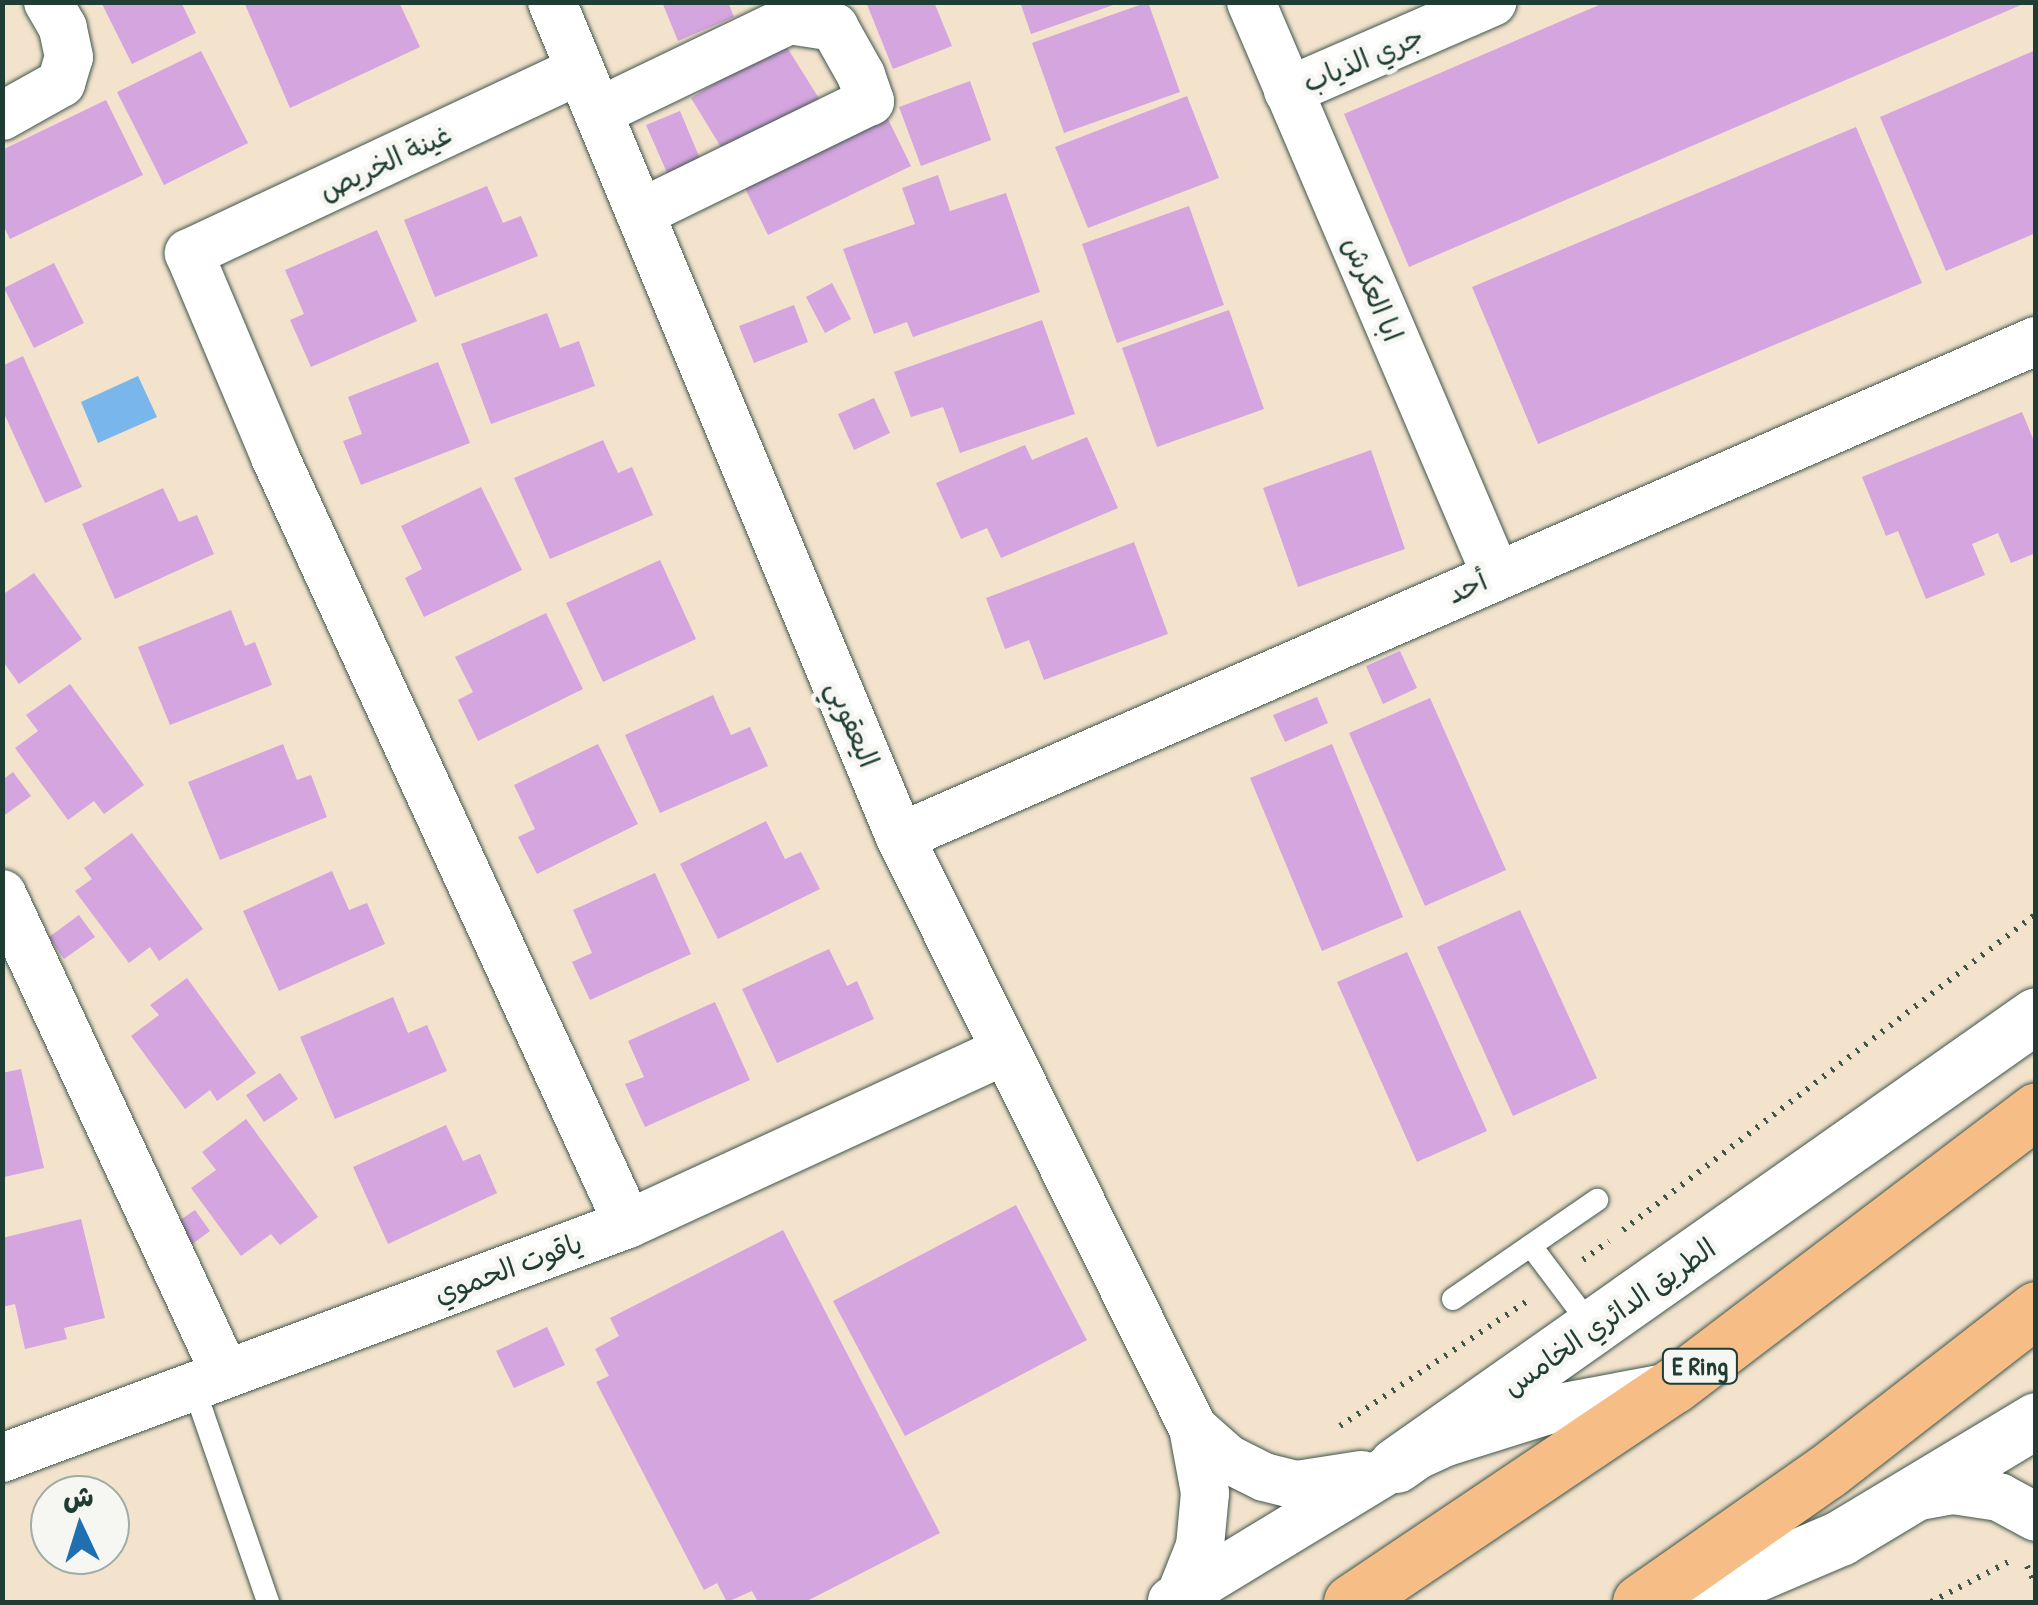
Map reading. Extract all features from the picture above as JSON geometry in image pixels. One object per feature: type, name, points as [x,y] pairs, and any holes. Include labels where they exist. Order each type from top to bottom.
[{"type":"main road","name":"E Ring","points":[[1351,1602],[1673,1386],[2036,1110]]},
{"type":"main road","points":[[1640,1602],[1826,1472],[2036,1309]]},
{"type":"street","points":[[2,116],[62,83],[69,56],[64,28],[48,2]]},
{"type":"street","name":"اليعقوبي","points":[[552,2],[900,838],[1002,1052],[1192,1428],[1204,1493],[1200,1546],[1176,1598]]},
{"type":"street","name":"ابا العكرش","points":[[1250,2],[1496,574]]},
{"type":"street","name":"جري الذياب","points":[[1288,91],[1493,2]]},
{"type":"street","name":"غينة الخريص","points":[[628,1224],[274,457],[190,253],[589,91],[790,20],[834,27],[870,100],[640,213]]},
{"type":"street","name":"أحد","points":[[900,838],[2036,341]]},
{"type":"street","points":[[2,894],[209,1379]]},
{"type":"street","name":"الطريق الدائري الخامس","points":[[1176,1598],[1396,1465],[1594,1330],[2036,1014]]},
{"type":"street","name":"ياقوت الحموي","points":[[2,1458],[628,1224],[1002,1052]]},
{"type":"street","points":[[1396,1465],[1548,1410],[1673,1386]]},
{"type":"street","points":[[1690,1602],[1768,1573],[1908,1498],[2036,1420]]},
{"type":"street","name":"اليعقوبي","points":[[1192,1428],[1228,1459],[1297,1485],[1334,1484],[1396,1465]]},
{"type":"street","points":[[1908,1498],[1953,1490],[1999,1497],[2036,1517]]},
{"type":"lane","points":[[1452,1299],[1597,1200]]},
{"type":"lane","points":[[1531,1246],[1594,1330]]},
{"type":"lane","points":[[209,1379],[268,1602]]},
{"type":"path","points":[[1329,1434],[1557,1280],[2036,914]]},
{"type":"path","points":[[1931,1602],[2022,1555],[2036,1585]]},
{"type":"water","points":[[138,376],[157,417],[98,443],[81,402]]},
{"type":"building","points":[[101,2],[181,2],[196,33],[132,64]]},
{"type":"building","points":[[244,2],[399,2],[420,47],[290,108]]},
{"type":"building","points":[[662,2],[728,2],[734,17],[678,41]]},
{"type":"building","points":[[866,2],[934,2],[952,46],[893,69]]},
{"type":"building","points":[[1020,2],[1119,2],[1119,3],[1031,34]]},
{"type":"building","points":[[1148,2],[1180,92],[1064,133],[1032,43]]},
{"type":"building","points":[[1606,2],[2028,2],[1409,267],[1344,114]]},
{"type":"building","points":[[783,41],[820,100],[727,157],[691,98]]},
{"type":"building","points":[[2036,50],[2036,233],[1946,271],[1880,117]]},
{"type":"building","points":[[201,51],[248,143],[164,185],[117,92]]},
{"type":"building","points":[[970,81],[991,140],[921,166],[899,107]]},
{"type":"building","points":[[1187,96],[1219,178],[1088,228],[1055,147]]},
{"type":"building","points":[[106,100],[143,175],[10,239],[2,223],[2,150]]},
{"type":"building","points":[[680,111],[701,161],[668,175],[646,125]]},
{"type":"building","points":[[884,111],[911,166],[768,235],[741,180]]},
{"type":"building","points":[[1856,127],[1922,283],[1538,444],[1472,287]]},
{"type":"building","points":[[938,175],[950,211],[1006,193],[1040,292],[913,337],[907,322],[874,334],[843,249],[915,224],[902,188]]},
{"type":"building","points":[[487,186],[503,223],[521,216],[538,256],[435,297],[404,220]]},
{"type":"building","points":[[1189,206],[1224,305],[1117,343],[1082,244]]},
{"type":"building","points":[[377,230],[417,321],[311,367],[290,320],[304,314],[285,270]]},
{"type":"building","points":[[54,263],[84,323],[34,348],[4,288]]},
{"type":"building","points":[[832,283],[851,319],[825,333],[806,297]]},
{"type":"building","points":[[794,305],[808,342],[754,363],[739,326]]},
{"type":"building","points":[[1229,310],[1264,409],[1157,447],[1122,348]]},
{"type":"building","points":[[547,313],[560,348],[579,341],[595,386],[491,424],[461,344]]},
{"type":"building","points":[[1042,320],[1075,414],[960,453],[943,407],[911,417],[894,372]]},
{"type":"building","points":[[23,356],[82,487],[45,503],[2,409],[2,366]]},
{"type":"building","points":[[438,362],[470,443],[361,485],[343,441],[362,434],[348,397]]},
{"type":"building","points":[[874,398],[890,433],[854,450],[838,414]]},
{"type":"building","points":[[2022,412],[2036,446],[2036,553],[2011,563],[1998,533],[1972,544],[1985,575],[1926,599],[1898,531],[1886,536],[1862,477]]},
{"type":"building","points":[[1087,437],[1118,508],[1001,558],[987,528],[961,539],[936,483],[1025,445],[1032,460]]},
{"type":"building","points":[[603,440],[618,473],[632,467],[653,515],[550,559],[514,478]]},
{"type":"building","points":[[1371,450],[1405,549],[1298,587],[1263,488]]},
{"type":"building","points":[[481,487],[522,570],[424,617],[405,578],[422,569],[401,526]]},
{"type":"building","points":[[163,488],[179,522],[197,515],[214,554],[115,599],[82,524]]},
{"type":"building","points":[[1134,542],[1168,634],[1044,680],[1029,640],[1005,649],[986,598]]},
{"type":"building","points":[[660,560],[696,639],[603,682],[566,603]]},
{"type":"building","points":[[34,573],[82,639],[19,684],[2,660],[2,595]]},
{"type":"building","points":[[231,610],[245,646],[255,642],[272,685],[170,725],[138,647]]},
{"type":"building","points":[[546,613],[583,689],[478,741],[458,700],[473,692],[455,657]]},
{"type":"building","points":[[1400,651],[1417,688],[1383,704],[1366,666]]},
{"type":"building","points":[[70,684],[144,785],[104,814],[94,801],[68,820],[15,748],[38,731],[26,715]]},
{"type":"building","points":[[713,695],[731,735],[750,727],[768,766],[660,813],[625,735]]},
{"type":"building","points":[[1317,697],[1328,723],[1285,742],[1273,715]]},
{"type":"building","points":[[1430,698],[1506,870],[1425,906],[1349,733]]},
{"type":"building","points":[[283,744],[297,780],[311,775],[327,817],[220,860],[188,782]]},
{"type":"building","points":[[598,744],[638,824],[537,874],[518,837],[535,829],[514,785]]},
{"type":"building","points":[[1332,744],[1403,917],[1322,951],[1250,778]]},
{"type":"building","points":[[13,772],[31,796],[2,817],[2,780]]},
{"type":"building","points":[[766,821],[785,859],[801,852],[820,889],[718,939],[680,864]]},
{"type":"building","points":[[132,833],[203,929],[159,961],[150,947],[129,963],[75,891],[92,879],[84,868]]},
{"type":"building","points":[[332,871],[349,910],[367,903],[385,944],[279,991],[243,911]]},
{"type":"building","points":[[655,873],[691,954],[590,1000],[572,962],[592,953],[573,910]]},
{"type":"building","points":[[1520,910],[1597,1078],[1513,1116],[1437,947]]},
{"type":"building","points":[[79,915],[95,937],[64,959],[49,937]]},
{"type":"building","points":[[829,949],[847,986],[857,981],[874,1019],[777,1063],[742,989]]},
{"type":"building","points":[[1407,952],[1487,1131],[1417,1162],[1337,982]]},
{"type":"building","points":[[187,978],[256,1073],[217,1101],[210,1090],[185,1109],[131,1036],[159,1015],[150,1005]]},
{"type":"building","points":[[393,997],[408,1033],[427,1025],[447,1071],[335,1119],[300,1037]]},
{"type":"building","points":[[715,1002],[750,1080],[645,1127],[625,1084],[644,1077],[628,1041]]},
{"type":"building","points":[[21,1069],[44,1168],[4,1177],[2,1189],[2,1073]]},
{"type":"building","points":[[280,1073],[298,1099],[264,1122],[246,1095]]},
{"type":"building","points":[[246,1119],[318,1217],[280,1245],[271,1234],[241,1256],[191,1188],[216,1170],[202,1152]]},
{"type":"building","points":[[446,1125],[463,1161],[480,1154],[497,1193],[388,1244],[353,1167]]},
{"type":"building","points":[[1016,1205],[1087,1340],[905,1436],[833,1301]]},
{"type":"building","points":[[195,1210],[210,1231],[187,1248],[171,1226]]},
{"type":"building","points":[[81,1219],[105,1318],[64,1328],[67,1339],[25,1349],[15,1304],[2,1307],[2,1238]]},
{"type":"building","points":[[783,1230],[940,1533],[805,1602],[758,1602],[752,1591],[727,1602],[717,1583],[704,1590],[596,1382],[609,1376],[595,1349],[619,1336],[610,1318]]},
{"type":"building","points":[[547,1327],[565,1365],[514,1388],[496,1351]]}]
